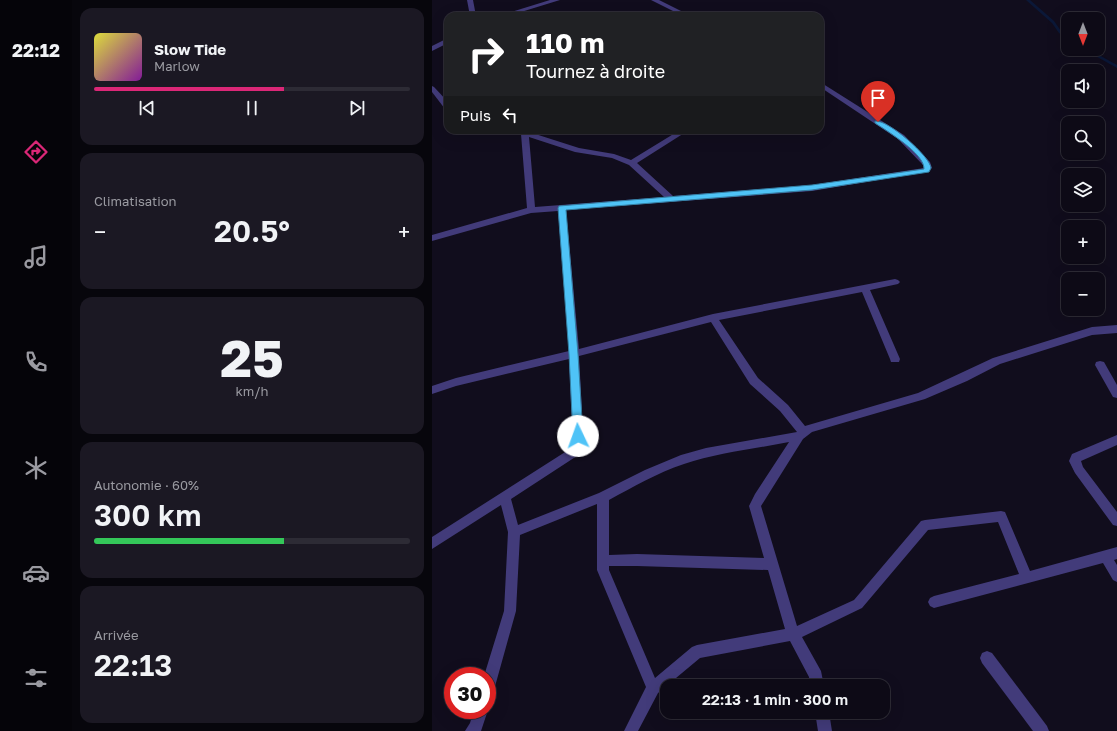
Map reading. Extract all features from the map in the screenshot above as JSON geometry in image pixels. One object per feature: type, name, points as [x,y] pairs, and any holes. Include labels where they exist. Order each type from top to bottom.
[{"type":"street","points":[[470,0],[472,12]]},
{"type":"street","points":[[516,12],[557,0]]},
{"type":"street","points":[[654,0],[680,12]]},
{"type":"street","points":[[432,49],[444,42]]},
{"type":"street","points":[[432,238],[531,210],[812,188],[926,170],[928,168],[927,164],[901,138],[824,87]]},
{"type":"street","points":[[432,88],[444,102]]},
{"type":"street","points":[[526,134],[531,210]]},
{"type":"street","points":[[532,134],[578,150],[614,156],[632,163],[671,199]]},
{"type":"street","points":[[632,163],[679,134]]},
{"type":"street","points":[[432,544],[579,449],[574,354],[562,208]]},
{"type":"street","points":[[432,390],[456,382],[574,354],[713,318],[895,282]]},
{"type":"street","points":[[865,288],[895,358]]},
{"type":"street","points":[[713,318],[736,355],[754,380],[784,408],[801,435]]},
{"type":"street","points":[[816,679],[793,634],[755,506],[801,435],[809,429],[921,396],[963,378],[997,360],[1092,331],[1117,328]]},
{"type":"street","points":[[1100,365],[1117,394]]},
{"type":"street","points":[[514,532],[603,497],[649,473],[681,460],[706,453],[801,435]]},
{"type":"street","points":[[1117,440],[1076,457],[1075,461],[1079,470],[1117,521]]},
{"type":"street","points":[[603,497],[603,570],[653,688]]},
{"type":"street","points":[[494,667],[510,611],[514,532],[504,498]]},
{"type":"street","points":[[631,731],[653,688],[697,652],[793,634],[858,604],[925,525],[1001,516],[1027,578]]},
{"type":"street","points":[[934,602],[1111,555],[1117,576]]},
{"type":"street","points":[[603,561],[637,560],[772,564]]},
{"type":"street","points":[[987,658],[1042,731]]},
{"type":"street","points":[[472,731],[476,727],[478,719]]},
{"type":"street","points":[[823,719],[825,731]]},
{"type":"waterway","points":[[1028,0],[1053,22],[1061,33]]},
{"type":"waterway","points":[[1097,56],[1117,67]]},
{"type":"route","points":[[578,436],[574,354],[562,208],[812,188],[921,172],[928,168],[927,164],[919,154],[901,138],[878,122]]}]
